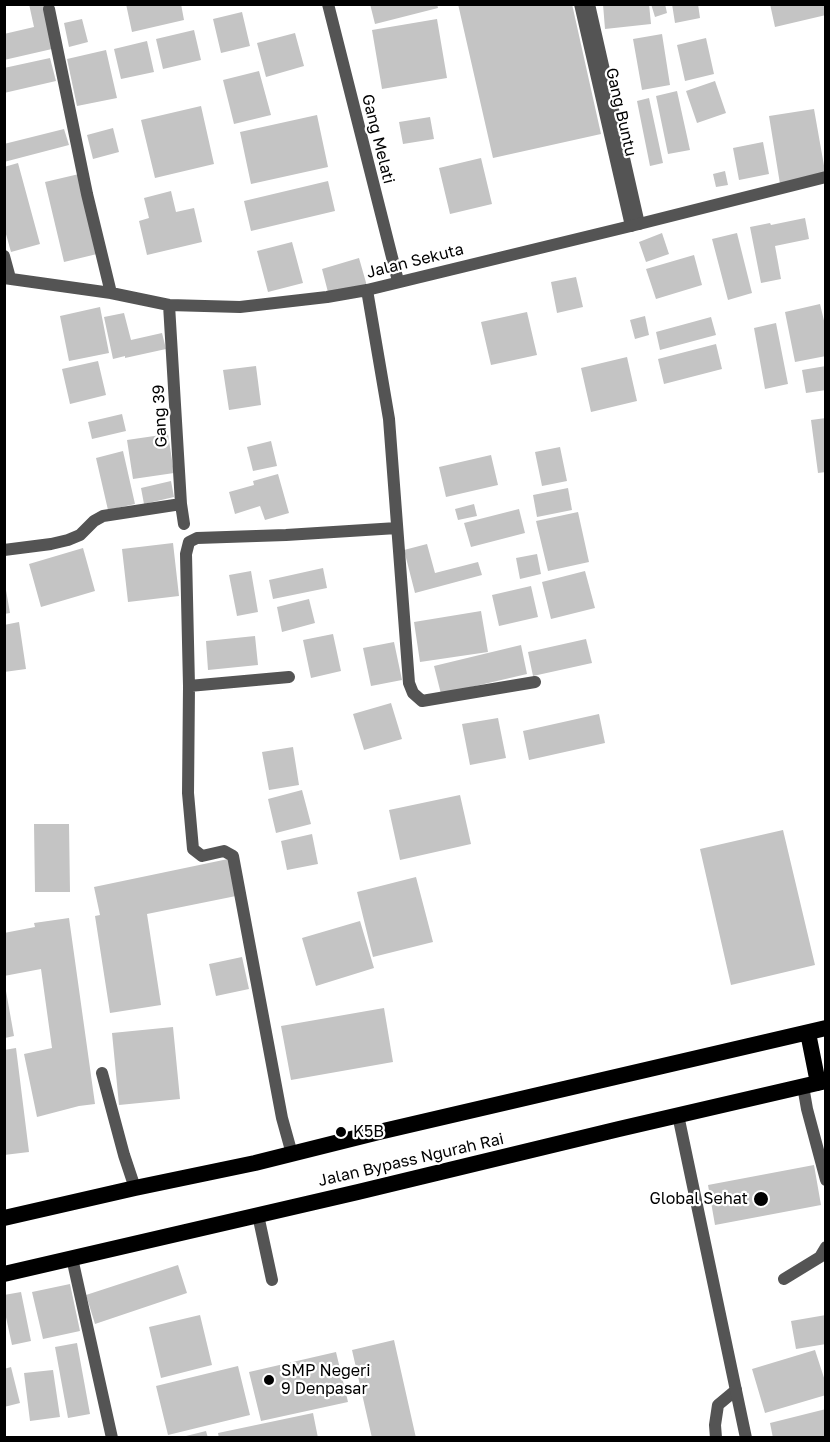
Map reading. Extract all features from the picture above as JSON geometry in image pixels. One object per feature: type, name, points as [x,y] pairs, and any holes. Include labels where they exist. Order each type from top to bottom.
[{"type":"highway","name":"Jalan Bypass Ngurah Rai","points":[[4,1218],[292,1154],[825,1028]]},
{"type":"highway","points":[[808,1033],[816,1083]]},
{"type":"highway","name":"Jalan Bypass Ngurah Rai","points":[[4,1274],[816,1083]]},
{"type":"street","name":"Gang Melati","points":[[328,4],[398,281]]},
{"type":"street","name":"Gang Buntu","points":[[580,4],[635,225]]},
{"type":"street","points":[[589,4],[635,225]]},
{"type":"street","points":[[49,9],[87,194],[111,293]]},
{"type":"street","name":"Jalan Sekuta","points":[[7,278],[111,293],[169,305],[240,308],[367,290],[825,177]]},
{"type":"street","points":[[4,256],[7,278]]},
{"type":"street","points":[[367,290],[389,419],[409,683],[413,693],[422,701],[535,682]]},
{"type":"street","name":"Gang 39","points":[[169,305],[184,524]]},
{"type":"street","points":[[4,550],[68,540],[80,535],[94,521],[103,516],[181,504]]},
{"type":"street","points":[[292,1154],[282,1118],[233,856],[224,851],[202,856],[192,849],[188,793],[189,686],[186,554],[189,542],[197,538],[396,528]]},
{"type":"street","points":[[189,686],[289,677]]},
{"type":"street","points":[[102,1073],[135,1188]]},
{"type":"street","points":[[816,1083],[807,1108],[825,1180]]},
{"type":"street","points":[[678,1115],[746,1437]]},
{"type":"street","points":[[258,1215],[272,1280]]},
{"type":"street","points":[[784,1279],[820,1257],[825,1247]]},
{"type":"street","points":[[72,1258],[112,1437]]},
{"type":"street","points":[[716,1437],[718,1405],[736,1390]]},
{"type":"building","points":[[29,4],[44,4],[52,49],[4,60],[4,34],[34,27]]},
{"type":"building","points":[[126,4],[181,4],[184,20],[132,32]]},
{"type":"building","points":[[370,4],[437,4],[438,8],[375,24]]},
{"type":"building","points":[[458,4],[572,4],[601,134],[493,158]]},
{"type":"building","points":[[603,4],[649,4],[651,24],[605,29]]},
{"type":"building","points":[[651,4],[665,4],[667,13],[655,17]]},
{"type":"building","points":[[672,4],[698,4],[700,18],[675,23]]},
{"type":"building","points":[[770,4],[826,4],[826,15],[775,27]]},
{"type":"building","points":[[242,12],[250,46],[221,53],[213,19]]},
{"type":"building","points":[[82,19],[88,42],[69,47],[64,23]]},
{"type":"building","points":[[437,19],[447,78],[382,89],[372,30]]},
{"type":"building","points":[[194,30],[201,60],[163,69],[156,39]]},
{"type":"building","points":[[295,33],[304,66],[266,77],[257,43]]},
{"type":"building","points":[[662,34],[670,85],[642,90],[633,39]]},
{"type":"building","points":[[706,38],[714,74],[685,81],[677,45]]},
{"type":"building","points":[[147,41],[154,72],[121,79],[114,49]]},
{"type":"building","points":[[106,50],[117,98],[77,106],[67,59]]},
{"type":"building","points":[[50,58],[56,81],[4,93],[4,68]]},
{"type":"building","points":[[259,71],[271,115],[234,124],[223,80]]},
{"type":"building","points":[[715,81],[726,113],[697,123],[686,91]]},
{"type":"building","points":[[677,91],[690,150],[668,154],[656,96]]},
{"type":"building","points":[[649,98],[663,163],[650,166],[637,101]]},
{"type":"building","points":[[201,106],[214,164],[155,178],[141,120]]},
{"type":"building","points":[[814,109],[826,177],[780,184],[769,116]]},
{"type":"building","points":[[317,115],[328,167],[251,184],[240,132]]},
{"type":"building","points":[[430,117],[434,139],[403,144],[399,122]]},
{"type":"building","points":[[113,128],[119,152],[93,159],[87,135]]},
{"type":"building","points":[[64,129],[69,145],[4,162],[4,144]]},
{"type":"building","points":[[763,142],[769,174],[739,180],[733,148]]},
{"type":"building","points":[[481,158],[492,204],[450,214],[439,168]]},
{"type":"building","points":[[18,163],[40,244],[11,252],[4,227],[4,167]]},
{"type":"building","points":[[725,171],[728,185],[716,187],[713,174]]},
{"type":"building","points":[[79,174],[97,254],[64,262],[45,182]]},
{"type":"building","points":[[328,181],[335,211],[251,231],[244,201]]},
{"type":"building","points":[[171,191],[176,212],[194,208],[202,242],[147,255],[139,221],[149,218],[144,198]]},
{"type":"building","points":[[805,218],[809,239],[775,246],[781,279],[761,283],[750,227]]},
{"type":"building","points":[[662,233],[669,254],[646,262],[639,242]]},
{"type":"building","points":[[737,233],[752,293],[728,300],[712,239]]},
{"type":"building","points":[[292,242],[303,283],[268,292],[257,251]]},
{"type":"building","points":[[694,255],[702,285],[656,299],[646,269]]},
{"type":"building","points":[[359,258],[367,286],[329,296],[322,269]]},
{"type":"building","points":[[576,277],[583,307],[557,313],[551,282]]},
{"type":"building","points":[[820,304],[826,329],[826,356],[795,362],[785,312]]},
{"type":"building","points":[[100,307],[109,353],[69,361],[60,316]]},
{"type":"building","points":[[527,312],[537,355],[491,365],[481,322]]},
{"type":"building","points":[[124,313],[131,340],[162,333],[166,349],[113,359],[104,317]]},
{"type":"building","points":[[645,316],[649,335],[635,339],[630,320]]},
{"type":"building","points":[[711,317],[716,335],[660,350],[656,332]]},
{"type":"building","points":[[776,323],[788,384],[765,389],[754,328]]},
{"type":"building","points":[[716,344],[722,369],[664,384],[658,359]]},
{"type":"building","points":[[627,357],[637,401],[591,412],[581,368]]},
{"type":"building","points":[[98,361],[106,395],[70,404],[62,369]]},
{"type":"building","points":[[256,366],[261,405],[229,410],[223,370]]},
{"type":"building","points":[[826,366],[826,390],[806,393],[802,370]]},
{"type":"building","points":[[122,414],[126,431],[92,439],[88,422]]},
{"type":"building","points":[[826,418],[826,472],[818,473],[811,420]]},
{"type":"building","points":[[168,434],[174,473],[133,479],[127,440]]},
{"type":"building","points":[[271,441],[277,466],[253,471],[247,447]]},
{"type":"building","points":[[560,447],[567,481],[542,486],[535,452]]},
{"type":"building","points":[[123,451],[135,504],[108,510],[96,458]]},
{"type":"building","points":[[491,455],[498,485],[446,497],[439,467]]},
{"type":"building","points":[[278,474],[289,513],[265,520],[260,506],[235,514],[229,492],[254,485],[253,481]]},
{"type":"building","points":[[171,481],[174,497],[144,504],[141,488]]},
{"type":"building","points":[[568,488],[572,510],[537,517],[533,495]]},
{"type":"building","points":[[474,504],[477,516],[458,520],[455,509]]},
{"type":"building","points":[[519,509],[525,533],[471,547],[464,523]]},
{"type":"building","points":[[578,512],[589,562],[548,571],[536,521]]},
{"type":"building","points":[[173,543],[179,596],[128,602],[122,549]]},
{"type":"building","points":[[427,544],[435,573],[478,562],[482,575],[415,593],[404,550]]},
{"type":"building","points":[[83,548],[95,591],[41,607],[29,564]]},
{"type":"building","points":[[537,554],[541,574],[520,579],[516,558]]},
{"type":"building","points":[[323,568],[327,588],[273,599],[269,580]]},
{"type":"building","points":[[251,571],[258,612],[237,616],[229,575]]},
{"type":"building","points":[[585,571],[595,608],[551,619],[542,582]]},
{"type":"building","points":[[531,586],[538,617],[499,626],[492,595]]},
{"type":"building","points":[[6,590],[10,613],[4,614],[4,591]]},
{"type":"building","points":[[309,599],[315,623],[282,632],[277,607]]},
{"type":"building","points":[[481,611],[488,652],[420,662],[414,622]]},
{"type":"building","points":[[19,622],[26,669],[4,672],[4,625]]},
{"type":"building","points":[[333,634],[341,671],[311,678],[303,640]]},
{"type":"building","points":[[255,636],[258,665],[208,670],[206,641]]},
{"type":"building","points":[[586,639],[592,663],[533,676],[528,652]]},
{"type":"building","points":[[394,642],[402,680],[371,686],[363,648]]},
{"type":"building","points":[[521,645],[527,674],[441,694],[434,666]]},
{"type":"building","points":[[391,703],[402,739],[364,750],[353,714]]},
{"type":"building","points":[[599,714],[605,743],[529,760],[523,731]]},
{"type":"building","points":[[498,718],[506,758],[470,765],[462,724]]},
{"type":"building","points":[[293,747],[299,785],[269,790],[262,752]]},
{"type":"building","points":[[302,790],[311,824],[276,833],[268,799]]},
{"type":"building","points":[[460,795],[471,844],[400,860],[389,810]]},
{"type":"building","points":[[34,824],[69,824],[70,892],[35,892]]},
{"type":"building","points":[[783,830],[815,965],[731,985],[700,849]]},
{"type":"building","points":[[312,834],[318,864],[287,870],[281,841]]},
{"type":"building","points":[[228,859],[236,896],[147,914],[161,1005],[110,1013],[95,916],[100,915],[94,887]]},
{"type":"building","points":[[416,877],[433,942],[373,957],[357,892]]},
{"type":"building","points":[[69,918],[95,1104],[37,1117],[24,1054],[52,1048],[41,969],[4,976],[4,933],[35,927],[34,923]]},
{"type":"building","points":[[360,921],[374,968],[316,986],[302,938]]},
{"type":"building","points":[[242,957],[249,989],[216,996],[209,964]]},
{"type":"building","points":[[5,991],[14,1036],[5,1038]]},
{"type":"building","points":[[384,1008],[393,1062],[291,1080],[281,1026]]},
{"type":"building","points":[[173,1027],[180,1099],[119,1105],[112,1033]]},
{"type":"building","points":[[16,1048],[29,1152],[4,1155],[4,1050]]},
{"type":"building","points":[[814,1165],[821,1205],[715,1225],[708,1185]]},
{"type":"building","points":[[178,1265],[187,1293],[95,1324],[86,1295]]},
{"type":"building","points":[[70,1284],[80,1331],[43,1339],[32,1292]]},
{"type":"building","points":[[21,1292],[31,1341],[12,1345],[4,1308],[4,1295]]},
{"type":"building","points":[[200,1315],[212,1365],[161,1378],[149,1327]]},
{"type":"building","points":[[826,1315],[826,1344],[796,1349],[791,1321]]},
{"type":"building","points":[[394,1340],[416,1438],[372,1438],[352,1350]]},
{"type":"building","points":[[77,1343],[90,1414],[68,1418],[55,1347]]},
{"type":"building","points":[[815,1350],[826,1384],[826,1395],[765,1413],[752,1369]]},
{"type":"building","points":[[336,1352],[348,1402],[261,1421],[249,1372]]},
{"type":"building","points":[[238,1366],[250,1415],[168,1435],[156,1386]]},
{"type":"building","points":[[11,1367],[20,1403],[4,1407],[4,1369]]},
{"type":"building","points":[[53,1370],[60,1417],[30,1421],[24,1373]]},
{"type":"building","points":[[826,1409],[826,1438],[773,1438],[770,1423]]},
{"type":"building","points":[[313,1413],[318,1438],[219,1438],[218,1433]]},
{"type":"building","points":[[206,1431],[208,1438],[182,1437]]},
{"type":"place","name":"K5B","points":[[341,1132]]},
{"type":"place","name":"Global Sehat","points":[[761,1199]]},
{"type":"place","name":"SMP Negeri 9 Denpasar","points":[[269,1380]]}]
